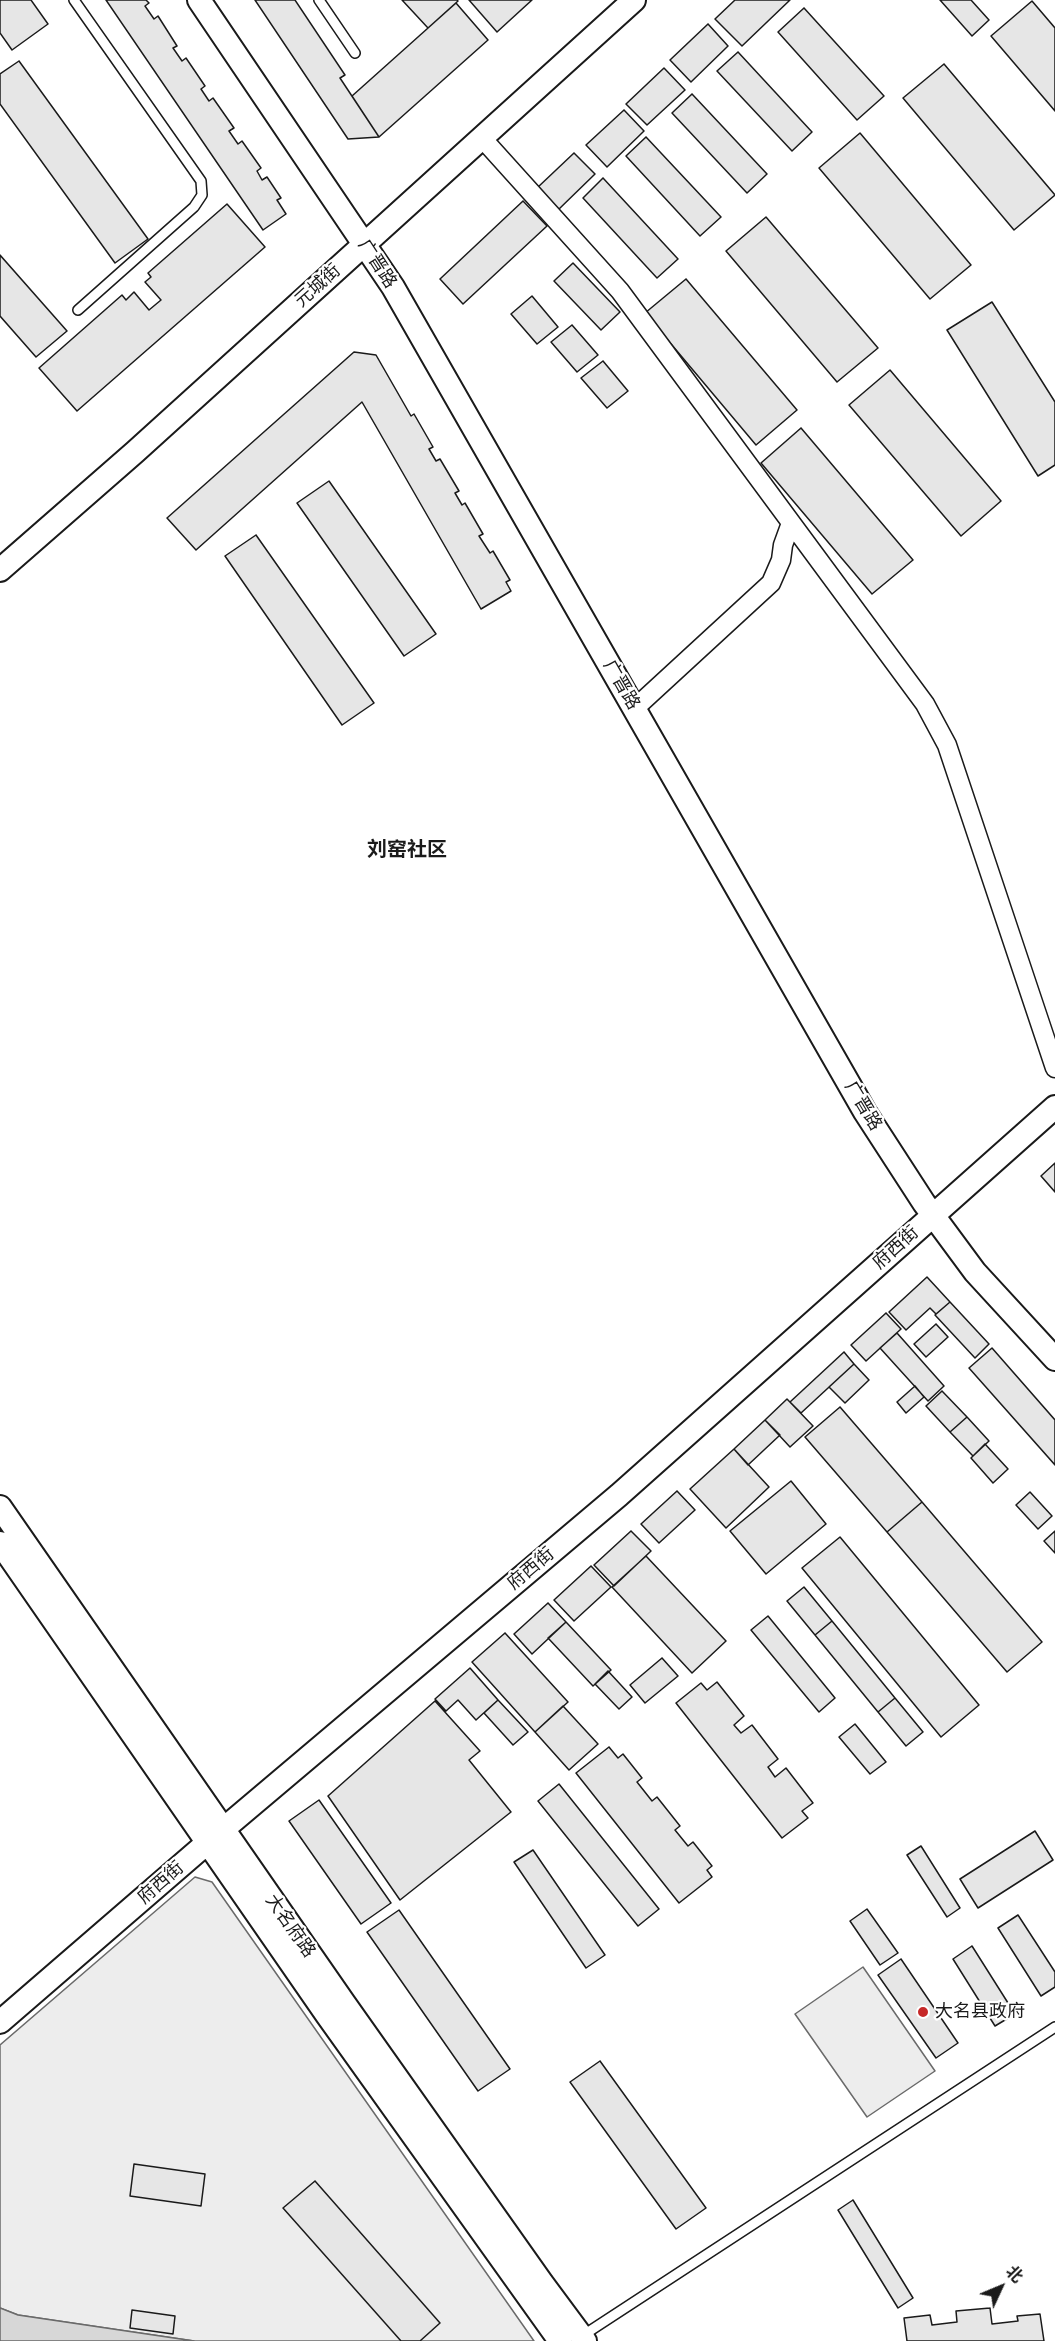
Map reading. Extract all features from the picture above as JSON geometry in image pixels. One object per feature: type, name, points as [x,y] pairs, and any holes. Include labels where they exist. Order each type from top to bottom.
[{"type":"street","name":"广晋路","points":[[199,0],[393,287],[865,1112],[932,1215],[975,1272],[1055,1359]]},
{"type":"street","name":"元城街","points":[[0,570],[135,452],[634,0]]},
{"type":"street","points":[[482,138],[620,291],[925,704],[947,745],[1055,1068]]},
{"type":"street","points":[[634,709],[771,583],[782,560],[783,545],[791,523]]},
{"type":"street","name":"府西街","points":[[0,2022],[215,1836],[619,1495],[1055,1107]]},
{"type":"street","name":"大名府路","points":[[0,1507],[215,1836],[327,2015],[560,2341]]},
{"type":"street","name":"大名府路","points":[[0,1544],[584,2339]]},
{"type":"lane","points":[[74,0],[201,181],[202,195],[194,207],[78,310]]},
{"type":"lane","points":[[320,0],[355,53]]},
{"type":"lane","points":[[584,2339],[1055,2027]]},
{"type":"shaded area","points":[[195,1877],[212,1882],[534,2341],[194,2341],[18,2315],[0,2308],[0,2045]]},
{"type":"shaded area","points":[[863,1967],[935,2071],[867,2117],[795,2014]]},
{"type":"shaded area","points":[[0,2308],[18,2315],[194,2341],[0,2341]]},
{"type":"building","points":[[0,0],[31,0],[48,24],[12,50],[0,33]]},
{"type":"building","points":[[106,0],[146,0],[149,3],[145,6],[154,19],[158,16],[177,46],[173,48],[182,61],[186,58],[205,86],[201,89],[209,101],[213,98],[234,128],[229,131],[238,144],[242,141],[261,168],[257,171],[262,180],[267,177],[281,198],[277,200],[286,214],[263,230]]},
{"type":"building","points":[[255,0],[295,0],[345,75],[340,78],[379,137],[348,139]]},
{"type":"building","points":[[402,0],[457,0],[458,1],[428,28]]},
{"type":"building","points":[[469,0],[532,0],[497,32]]},
{"type":"building","points":[[735,0],[790,0],[742,46],[715,19]]},
{"type":"building","points":[[940,0],[971,0],[989,20],[972,36]]},
{"type":"building","points":[[1032,1],[1055,28],[1055,111],[991,36]]},
{"type":"building","points":[[456,3],[488,40],[379,137],[352,96]]},
{"type":"building","points":[[804,8],[884,96],[857,120],[778,32]]},
{"type":"building","points":[[708,24],[728,46],[691,82],[670,60]]},
{"type":"building","points":[[738,52],[812,132],[792,151],[717,71]]},
{"type":"building","points":[[19,61],[148,239],[115,263],[0,104],[0,74]]},
{"type":"building","points":[[944,64],[1055,195],[1014,230],[903,98]]},
{"type":"building","points":[[664,68],[685,90],[647,125],[626,104]]},
{"type":"building","points":[[692,94],[767,174],[747,193],[672,113]]},
{"type":"building","points":[[624,110],[644,131],[607,167],[586,145]]},
{"type":"building","points":[[860,133],[971,265],[930,299],[819,168]]},
{"type":"building","points":[[646,137],[721,217],[700,236],[626,156]]},
{"type":"building","points":[[574,153],[595,174],[558,210],[537,188]]},
{"type":"building","points":[[603,178],[678,259],[657,278],[583,198]]},
{"type":"building","points":[[523,201],[547,226],[463,304],[440,279]]},
{"type":"building","points":[[227,204],[265,247],[77,411],[39,368],[122,295],[126,300],[134,292],[149,310],[161,300],[145,282],[151,277],[148,273]]},
{"type":"building","points":[[766,217],[878,348],[837,382],[726,251]]},
{"type":"building","points":[[0,255],[67,331],[36,357],[0,316]]},
{"type":"building","points":[[573,263],[620,312],[601,330],[554,281]]},
{"type":"building","points":[[686,279],[797,410],[756,445],[645,313]]},
{"type":"building","points":[[532,296],[558,327],[537,344],[511,314]]},
{"type":"building","points":[[992,302],[1055,402],[1055,465],[1038,476],[947,330]]},
{"type":"building","points":[[572,325],[598,355],[577,372],[551,342]]},
{"type":"building","points":[[354,352],[376,355],[411,416],[414,414],[433,447],[429,449],[436,461],[440,459],[459,491],[455,493],[462,505],[465,503],[483,534],[479,536],[490,553],[493,551],[510,580],[506,582],[511,591],[481,609],[362,402],[196,550],[167,518]]},
{"type":"building","points":[[603,361],[628,391],[607,408],[581,378]]},
{"type":"building","points":[[890,370],[1001,501],[961,536],[849,405]]},
{"type":"building","points":[[801,428],[913,560],[872,594],[761,463]]},
{"type":"building","points":[[329,481],[436,634],[404,656],[297,503]]},
{"type":"building","points":[[256,535],[374,703],[342,725],[225,556]]},
{"type":"building","points":[[1055,1163],[1055,1192],[1041,1176]]},
{"type":"building","points":[[927,1277],[950,1302],[936,1314],[930,1308],[906,1330],[889,1312]]},
{"type":"building","points":[[950,1302],[989,1344],[975,1358],[935,1315]]},
{"type":"building","points":[[886,1313],[901,1329],[866,1361],[851,1345]]},
{"type":"building","points":[[936,1324],[948,1337],[926,1357],[914,1344]]},
{"type":"building","points":[[897,1333],[944,1386],[928,1401],[880,1348]]},
{"type":"building","points":[[992,1348],[1055,1420],[1055,1465],[969,1368]]},
{"type":"building","points":[[844,1352],[854,1364],[801,1413],[790,1402]]},
{"type":"building","points":[[854,1364],[869,1380],[845,1403],[829,1387]]},
{"type":"building","points":[[915,1386],[924,1397],[906,1413],[897,1402]]},
{"type":"building","points":[[942,1391],[967,1417],[950,1432],[926,1406]]},
{"type":"building","points":[[787,1399],[813,1426],[790,1447],[765,1420]]},
{"type":"building","points":[[840,1407],[922,1502],[887,1532],[805,1437]]},
{"type":"building","points":[[967,1417],[989,1441],[973,1456],[950,1432]]},
{"type":"building","points":[[765,1420],[780,1435],[748,1465],[734,1449]]},
{"type":"building","points":[[985,1444],[1008,1469],[993,1483],[971,1458]]},
{"type":"building","points":[[734,1449],[769,1487],[726,1528],[690,1489]]},
{"type":"building","points":[[791,1481],[826,1524],[766,1574],[730,1531]]},
{"type":"building","points":[[677,1491],[695,1510],[659,1543],[641,1524]]},
{"type":"building","points":[[1030,1492],[1052,1516],[1038,1529],[1016,1505]]},
{"type":"building","points":[[922,1502],[1042,1642],[1007,1672],[887,1532]]},
{"type":"building","points":[[631,1531],[651,1551],[614,1586],[594,1565]]},
{"type":"building","points":[[1055,1531],[1055,1553],[1044,1541]]},
{"type":"building","points":[[840,1537],[979,1705],[941,1737],[802,1568]]},
{"type":"building","points":[[646,1556],[726,1641],[692,1673],[612,1587]]},
{"type":"building","points":[[591,1566],[611,1587],[574,1621],[554,1600]]},
{"type":"building","points":[[804,1587],[832,1621],[815,1635],[787,1601]]},
{"type":"building","points":[[548,1603],[566,1622],[532,1654],[514,1634]]},
{"type":"building","points":[[768,1616],[835,1698],[819,1712],[751,1630]]},
{"type":"building","points":[[832,1621],[895,1698],[878,1712],[815,1635]]},
{"type":"building","points":[[566,1622],[611,1670],[593,1686],[548,1638]]},
{"type":"building","points":[[505,1633],[568,1702],[535,1732],[472,1662]]},
{"type":"building","points":[[662,1658],[678,1676],[645,1703],[630,1685]]},
{"type":"building","points":[[470,1668],[498,1700],[476,1720],[458,1700],[446,1711],[435,1699]]},
{"type":"building","points":[[608,1671],[632,1697],[619,1709],[595,1684]]},
{"type":"building","points":[[717,1682],[744,1716],[734,1725],[741,1733],[752,1725],[778,1759],[768,1767],[775,1777],[786,1768],[813,1803],[802,1811],[808,1818],[782,1838],[676,1703],[701,1683],[707,1690]]},
{"type":"building","points":[[895,1698],[923,1732],[906,1746],[878,1712]]},
{"type":"building","points":[[498,1700],[528,1732],[513,1745],[484,1713]]},
{"type":"building","points":[[435,1701],[480,1751],[469,1760],[511,1812],[400,1900],[328,1796]]},
{"type":"building","points":[[563,1706],[598,1744],[569,1770],[535,1732]]},
{"type":"building","points":[[855,1724],[886,1762],[870,1774],[839,1737]]},
{"type":"building","points":[[609,1747],[618,1758],[623,1754],[642,1778],[637,1782],[652,1801],[657,1797],[680,1826],[675,1830],[688,1846],[693,1842],[712,1866],[707,1870],[712,1877],[679,1903],[576,1773]]},
{"type":"building","points":[[559,1784],[659,1909],[638,1926],[538,1801]]},
{"type":"building","points":[[319,1800],[391,1903],[361,1924],[289,1821]]},
{"type":"building","points":[[1035,1831],[1053,1860],[978,1908],[960,1879]]},
{"type":"building","points":[[921,1846],[960,1908],[947,1917],[907,1855]]},
{"type":"building","points":[[533,1850],[605,1955],[586,1968],[514,1862]]},
{"type":"building","points":[[867,1909],[898,1953],[880,1965],[850,1921]]},
{"type":"building","points":[[399,1910],[510,2069],[478,2091],[367,1932]]},
{"type":"building","points":[[1018,1915],[1055,1972],[1055,1987],[1041,1996],[998,1928]]},
{"type":"building","points":[[972,1946],[1015,2014],[995,2026],[953,1959]]},
{"type":"building","points":[[901,1959],[958,2043],[936,2058],[878,1975]]},
{"type":"building","points":[[600,2061],[706,2208],[676,2229],[570,2082]]},
{"type":"building","points":[[134,2164],[205,2174],[201,2206],[130,2196]]},
{"type":"building","points":[[315,2181],[440,2323],[420,2341],[401,2341],[283,2208]]},
{"type":"building","points":[[853,2200],[913,2298],[898,2308],[838,2210]]},
{"type":"building","points":[[990,2308],[992,2324],[1018,2321],[1017,2316],[1040,2314],[1044,2341],[907,2341],[904,2318],[930,2315],[932,2325],[957,2322],[956,2311]]},
{"type":"building","points":[[132,2310],[175,2316],[173,2334],[130,2328]]},
{"type":"place","name":"大名县政府","points":[[923,2012]]},
{"type":"district","name":"刘窑社区","points":[[407,850]]}]
